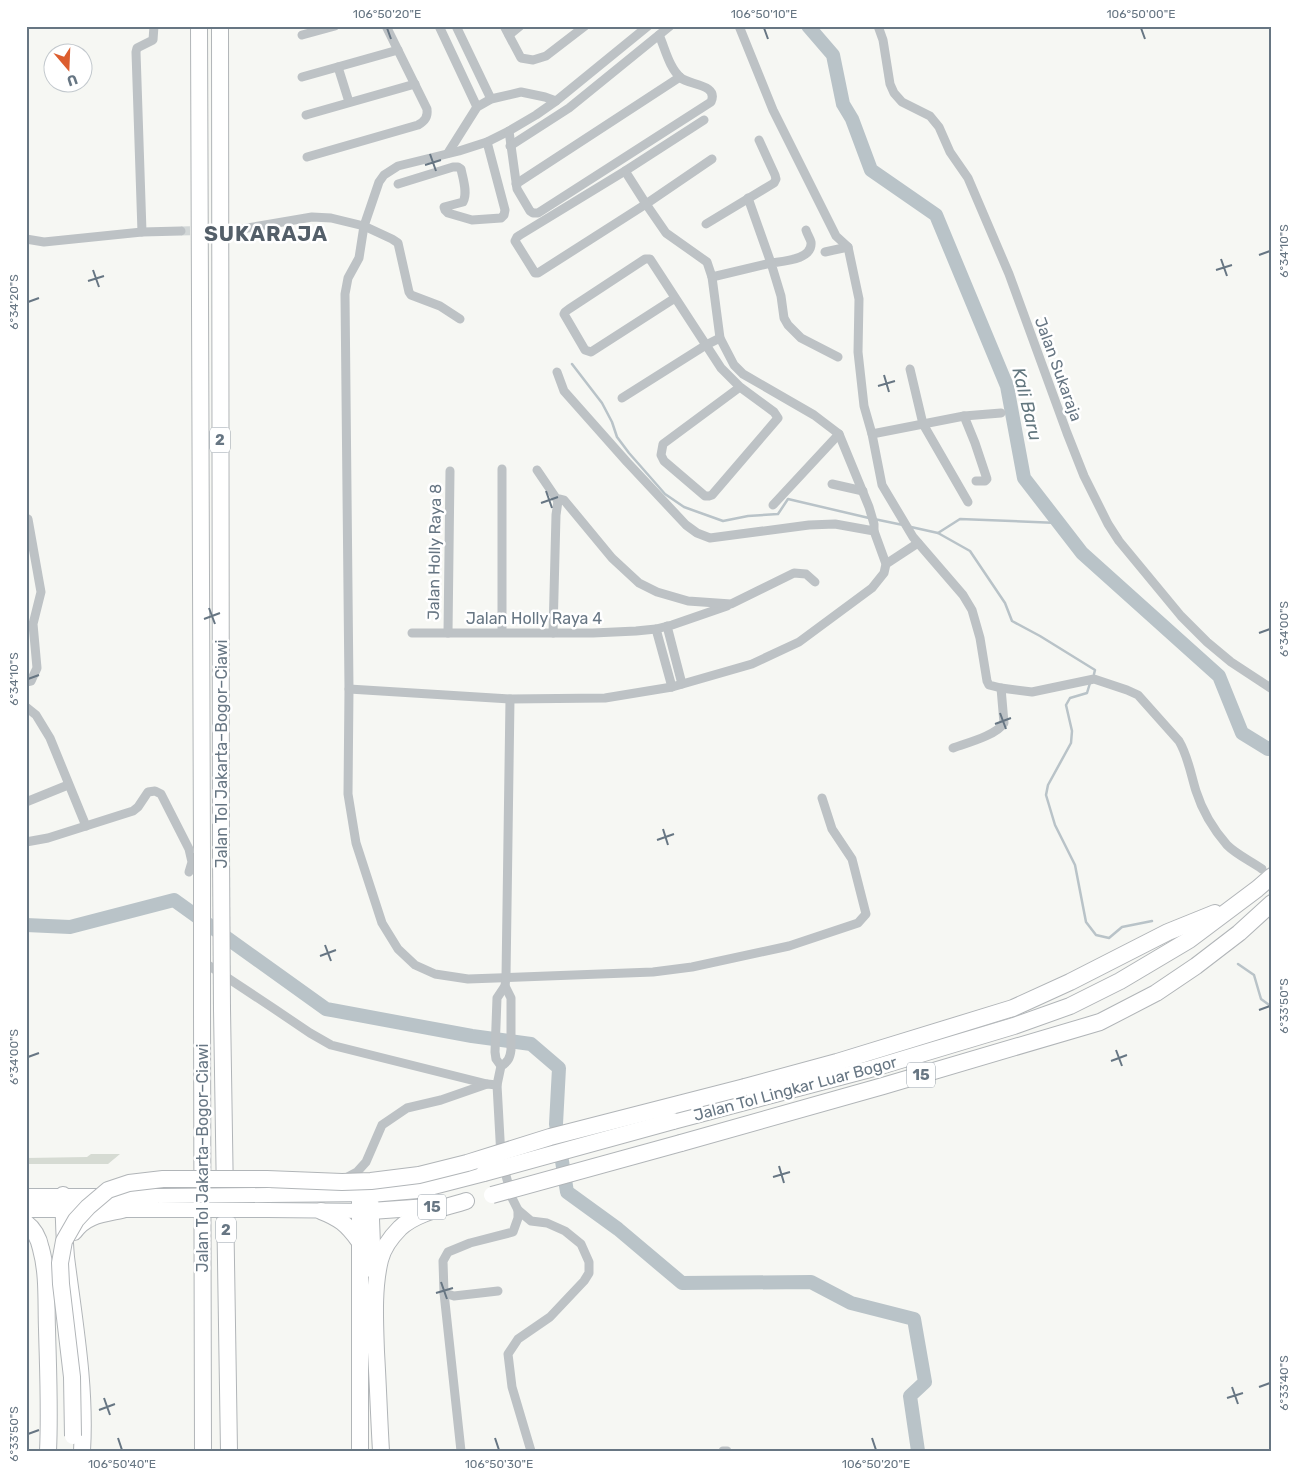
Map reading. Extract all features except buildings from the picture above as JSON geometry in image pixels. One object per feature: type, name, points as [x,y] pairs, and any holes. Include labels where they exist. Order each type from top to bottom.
[{"type":"highway","name":"Jalan Tol Jakarta–Bogor–Ciawi","points":[[199,26],[203,1451]]},
{"type":"highway","name":"Jalan Tol Jakarta–Bogor–Ciawi","points":[[220,26],[222,1009],[230,1451]]},
{"type":"highway","name":"Jalan Tol Lingkar Luar Bogor","points":[[365,1202],[484,1173],[874,1068],[1014,1026],[1070,1006],[1120,980],[1189,940],[1235,905],[1267,872]]},
{"type":"highway","name":"Jalan Tol Lingkar Luar Bogor","points":[[365,1202],[420,1209],[492,1195],[883,1086],[1100,1022],[1156,993],[1180,977],[1239,933],[1272,903]]},
{"type":"highway","points":[[72,1443],[72,1377],[60,1263],[64,1240],[76,1220],[108,1190],[129,1183],[163,1179],[371,1181],[419,1174],[467,1163],[550,1137],[837,1062],[1013,1008],[1070,982],[1168,932],[1235,905]]},
{"type":"highway","points":[[375,1322],[377,1277],[380,1258],[393,1235],[413,1219],[466,1201]]},
{"type":"highway","points":[[64,1202],[66,1254],[78,1345],[84,1426],[82,1451]]},
{"type":"highway","points":[[360,1451],[359,1240],[365,1202]]},
{"type":"highway","points":[[365,1202],[375,1322],[381,1451]]},
{"type":"highway","points":[[66,1254],[73,1234],[84,1221],[91,1216],[122,1210]]},
{"type":"highway","points":[[321,1211],[342,1220],[359,1240]]},
{"type":"highway","points":[[26,1223],[38,1240],[45,1273],[48,1451]]},
{"type":"main road","points":[[26,1196],[122,1210],[159,1203],[268,1195],[338,1195],[365,1202]]},
{"type":"main road","points":[[26,1210],[64,1202],[159,1203],[267,1210],[321,1211],[365,1202]]},
{"type":"street","points":[[142,232],[136,52],[138,48],[153,40],[154,26]]},
{"type":"street","points":[[302,35],[335,26]]},
{"type":"street","points":[[307,157],[424,122],[428,113],[427,109],[386,26]]},
{"type":"street","points":[[439,26],[477,107]]},
{"type":"street","points":[[456,26],[491,100]]},
{"type":"street","points":[[504,26],[521,58],[533,60],[546,56],[584,26]]},
{"type":"street","points":[[509,35],[520,26]]},
{"type":"street","points":[[648,26],[556,101],[509,131],[487,142],[398,166],[384,175],[379,182],[364,226],[359,258],[348,278],[345,294],[349,689],[348,794],[356,843],[382,923],[398,949],[415,965],[435,974],[468,979],[505,981],[653,972],[692,968],[789,946],[858,923],[866,914],[852,858],[832,829],[822,798]]},
{"type":"street","points":[[510,146],[568,108],[670,26]]},
{"type":"street","points":[[739,26],[772,110],[836,236],[848,247],[859,300],[858,352],[864,406],[872,434],[882,485],[915,540],[968,602],[980,638],[986,681],[989,685],[1000,688],[1032,692],[1091,679],[1138,695],[1179,740],[1199,799],[1213,825],[1227,844],[1237,853],[1267,872]]},
{"type":"street","name":"Jalan Sukaraja","points":[[878,26],[883,40],[890,84],[894,93],[902,102],[930,116],[939,127],[950,152],[968,178],[1011,280],[1067,433],[1108,524],[1119,541],[1181,616],[1231,662],[1272,689]]},
{"type":"street","points":[[509,131],[516,184],[520,196],[530,211],[538,213],[711,102],[712,93],[708,89],[680,77],[674,69],[659,35]]},
{"type":"street","points":[[302,77],[398,50]]},
{"type":"street","points":[[338,67],[349,102]]},
{"type":"street","points":[[516,184],[680,77]]},
{"type":"street","points":[[306,115],[415,84]]},
{"type":"street","points":[[448,154],[477,107],[491,100],[520,92],[545,96],[556,101]]},
{"type":"street","points":[[704,120],[626,172],[520,235],[515,240],[516,243],[535,273],[538,274],[646,204],[712,158]]},
{"type":"street","points":[[706,224],[774,183],[776,175],[759,140]]},
{"type":"street","points":[[398,184],[458,167],[461,169],[466,195],[463,202],[444,208],[444,210],[472,220],[501,218],[505,210],[487,142]]},
{"type":"street","points":[[349,689],[510,699],[605,698],[672,687],[752,664],[798,642],[872,588],[884,573],[886,564],[869,507],[839,434],[814,415],[743,374],[734,365],[720,338],[712,277],[707,262],[666,232],[626,172]]},
{"type":"street","points":[[502,198],[520,196]]},
{"type":"street","points":[[748,198],[781,296],[784,318],[801,338],[838,356]]},
{"type":"street","points":[[463,202],[472,220]]},
{"type":"street","points":[[236,230],[312,217],[331,218],[364,226],[398,243],[411,295],[440,306],[460,319]]},
{"type":"street","points":[[712,277],[800,258],[810,248],[806,230]]},
{"type":"street","points":[[26,239],[44,242],[142,232],[180,231]]},
{"type":"street","points":[[825,252],[848,247]]},
{"type":"street","points":[[675,298],[591,352],[585,350],[564,314],[569,308],[645,259],[650,259],[721,368],[740,387],[774,412],[778,418],[712,495],[705,496],[664,460],[661,455],[663,444],[740,387]]},
{"type":"street","points":[[622,398],[720,338]]},
{"type":"street","points":[[910,368],[923,424],[968,502]]},
{"type":"street","points":[[556,372],[564,391],[627,462],[686,525],[703,536],[710,538],[809,525],[835,524],[874,528]]},
{"type":"street","points":[[872,434],[964,416],[1001,413]]},
{"type":"street","points":[[964,416],[987,479],[985,481],[976,481]]},
{"type":"street","points":[[773,505],[839,434]]},
{"type":"street","points":[[502,469],[502,632]]},
{"type":"street","points":[[537,470],[558,501],[553,633]]},
{"type":"street","name":"Jalan Holly Raya 8","points":[[448,633],[450,471]]},
{"type":"street","points":[[832,484],[863,491]]},
{"type":"street","points":[[558,501],[560,499],[564,500],[612,558],[639,583],[657,592],[688,600],[731,604]]},
{"type":"street","points":[[26,518],[28,519],[41,592],[33,624],[37,668],[30,681],[26,682]]},
{"type":"street","points":[[886,564],[915,540]]},
{"type":"street","name":"Jalan Holly Raya 4","points":[[412,633],[615,633],[656,629],[731,604],[794,574],[806,574],[815,582]]},
{"type":"street","points":[[667,626],[682,684]]},
{"type":"street","points":[[656,629],[672,687]]},
{"type":"street","points":[[953,748],[996,731],[1002,726],[1004,723],[1000,688]]},
{"type":"street","points":[[501,1066],[506,1063],[511,1050],[512,1002],[505,981],[510,699]]},
{"type":"street","points":[[26,706],[45,727],[86,826]]},
{"type":"street","points":[[26,802],[68,785]]},
{"type":"street","points":[[26,842],[48,838],[133,811],[138,808],[148,792],[155,791],[161,794],[189,849],[192,862],[189,872]]},
{"type":"street","points":[[196,963],[205,963],[331,1045],[498,1085]]},
{"type":"street","points":[[505,981],[498,998],[496,1059],[501,1066],[498,1085],[500,1157],[512,1198],[518,1210],[531,1222],[547,1223],[565,1231],[581,1244],[589,1262],[589,1273],[584,1282],[550,1317],[518,1339],[508,1354],[512,1387],[530,1451]]},
{"type":"street","points":[[338,1195],[342,1180],[357,1172],[366,1162],[382,1125],[407,1108],[441,1100],[488,1084]]},
{"type":"street","points":[[461,1451],[442,1261],[448,1252],[470,1243],[512,1232],[518,1218],[518,1210]]},
{"type":"street","points":[[444,1293],[454,1296],[498,1291]]},
{"type":"street","points":[[722,1451],[727,1451]]},
{"type":"shaded area","points":[[91,1154],[120,1154],[108,1164],[26,1164],[26,1158],[87,1157]]},
{"type":"waterway","name":"Kali Baru","points":[[808,26],[833,55],[843,104],[852,119],[871,170],[936,215],[1007,386],[1024,478],[1082,553],[1219,676],[1242,733],[1268,749],[1272,748]]},
{"type":"waterway","points":[[572,364],[602,403],[617,437],[629,453],[665,494],[684,507],[723,521],[748,516],[778,514],[788,499],[869,518]]},
{"type":"waterway","points":[[874,519],[903,525]]},
{"type":"waterway","points":[[911,527],[938,533],[960,519],[1058,523]]},
{"type":"waterway","points":[[938,533],[970,551],[1005,603],[1012,621],[1095,670],[1094,674]]},
{"type":"waterway","points":[[1090,683],[1087,693],[1070,698],[1066,705],[1072,731],[1071,743],[1048,785],[1046,795],[1055,825],[1075,865],[1086,922],[1096,935],[1109,938],[1122,927],[1152,921]]},
{"type":"waterway","points":[[26,925],[70,927],[174,900],[326,1009],[472,1036],[531,1044],[559,1068],[556,1124],[567,1192],[618,1229],[682,1283],[811,1282],[851,1303],[914,1319],[925,1382],[910,1396],[918,1451]]},
{"type":"waterway","points":[[1238,964],[1254,975],[1261,999],[1272,1007]]},
{"type":"tunnel","points":[[181,231],[236,230]]},
{"type":"district","name":"SUKARAJA","points":[[266,234]]}]
